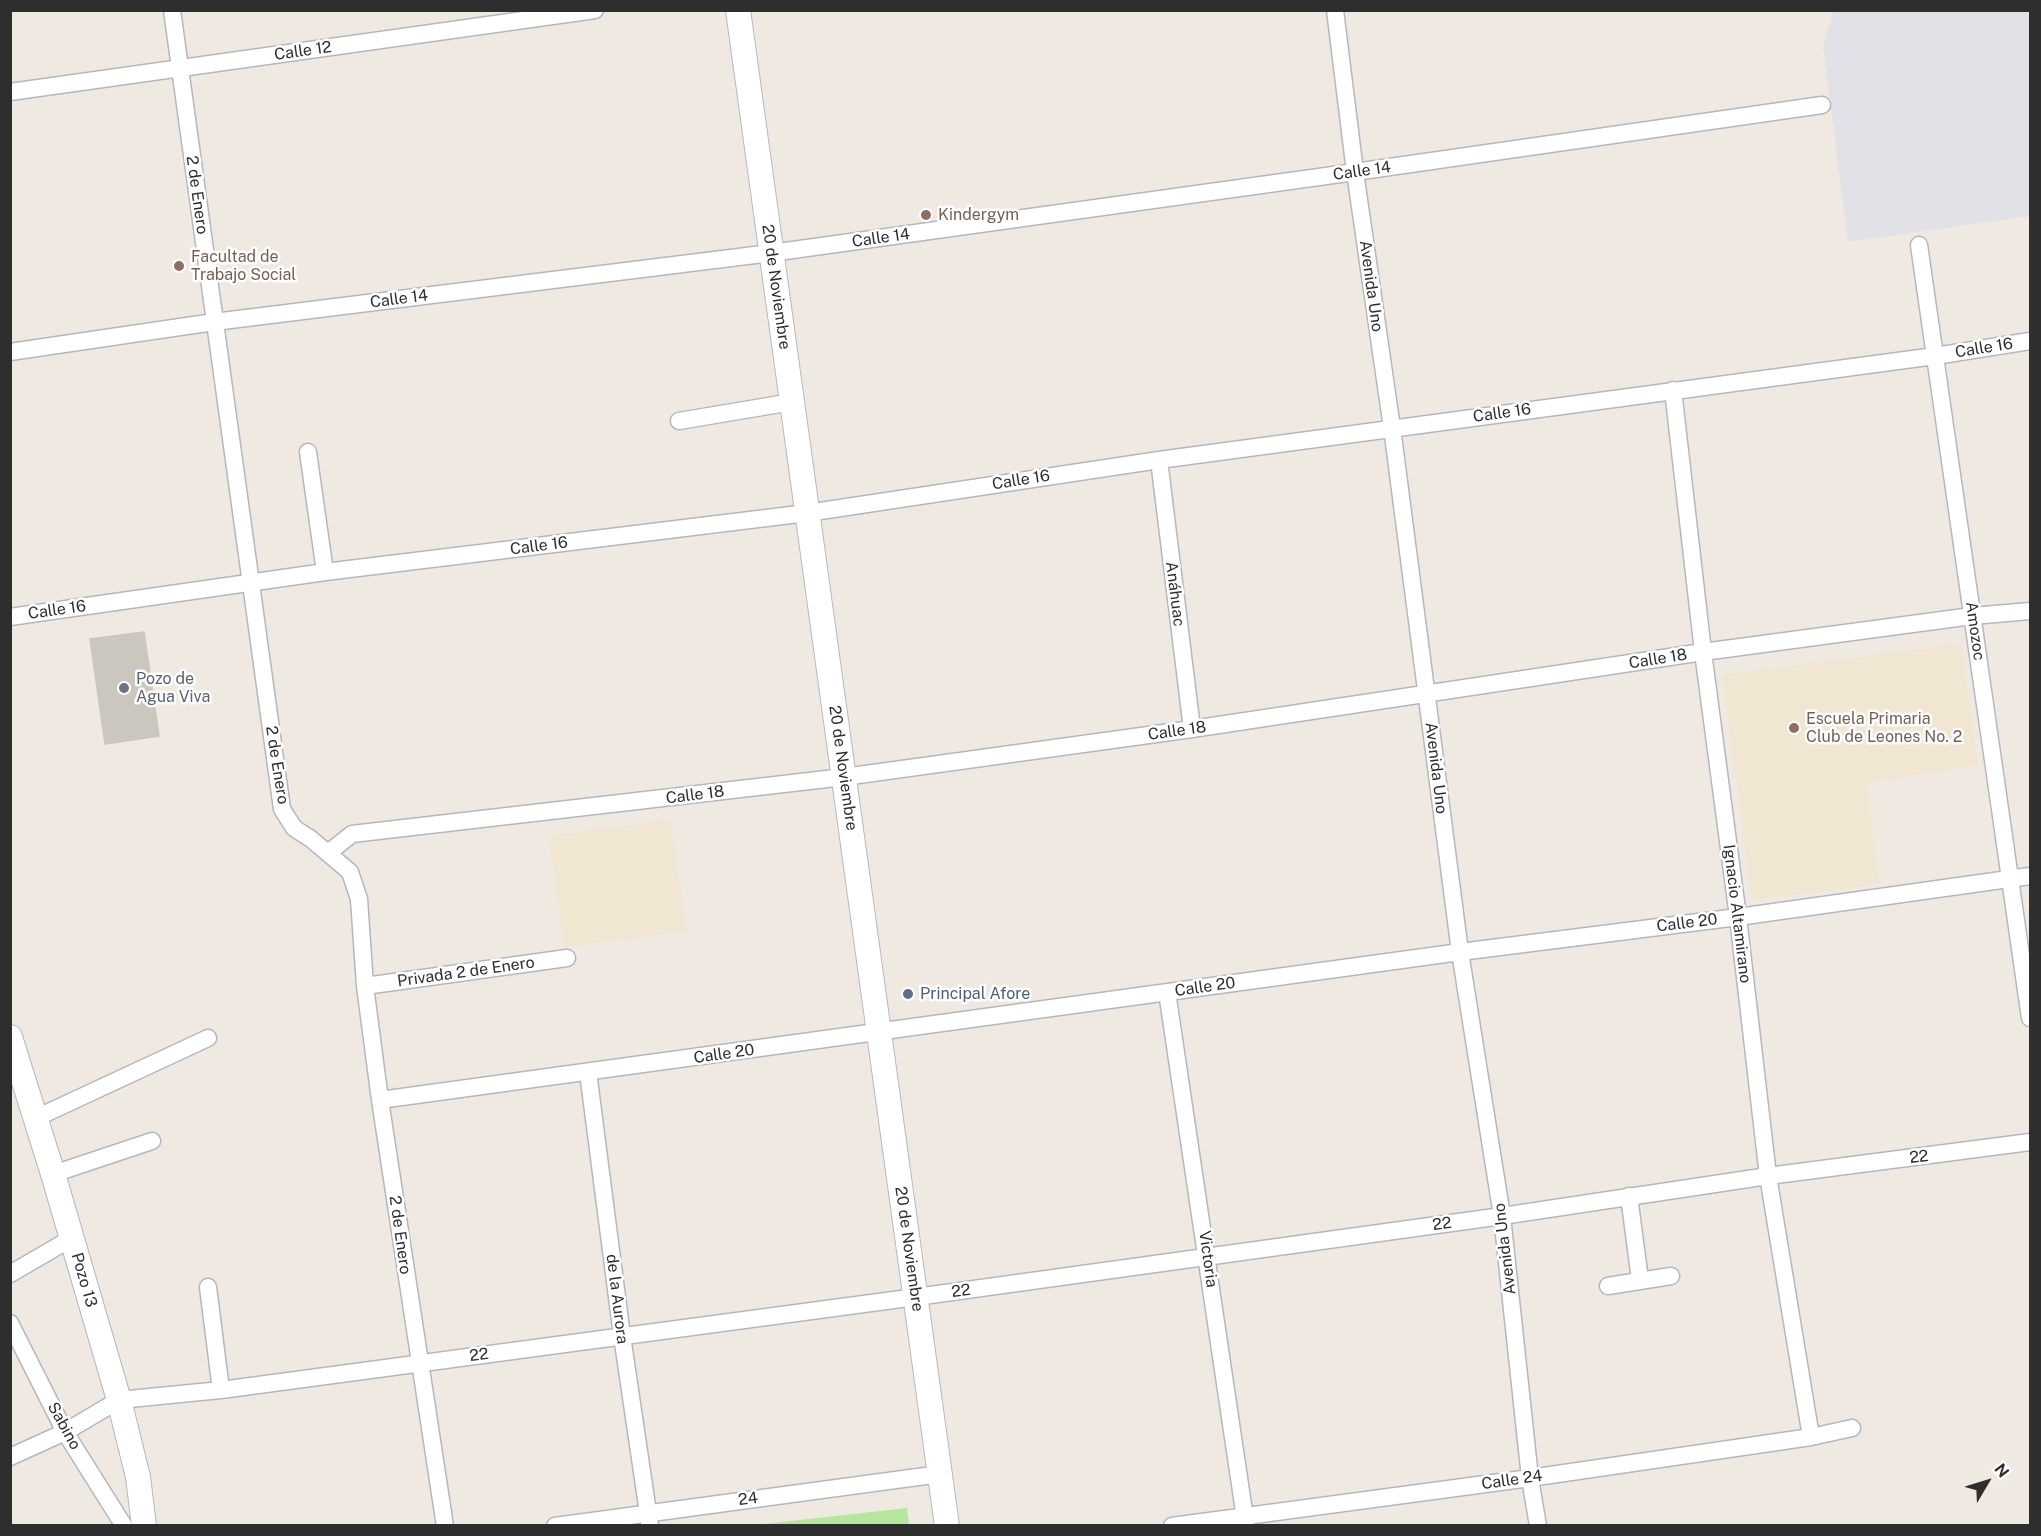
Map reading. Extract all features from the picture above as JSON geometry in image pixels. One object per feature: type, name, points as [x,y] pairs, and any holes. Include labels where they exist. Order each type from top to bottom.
[{"type":"main road","name":"20 de Noviembre","points":[[738,10],[947,1526]]},
{"type":"main road","name":"Pozo 13","points":[[10,1037],[119,1400],[138,1477],[144,1526]]},
{"type":"street","name":"2 de Enero","points":[[172,10],[282,809],[294,828],[311,839],[350,872],[359,899],[364,986],[445,1526]]},
{"type":"street","name":"Calle 12","points":[[10,92],[595,10]]},
{"type":"street","name":"Avenida Uno","points":[[1335,10],[1460,952],[1502,1216],[1530,1478],[1538,1526]]},
{"type":"street","name":"Calle 14","points":[[10,352],[214,322],[771,253],[1822,105]]},
{"type":"street","name":"Amozoc","points":[[1919,245],[2031,1018]]},
{"type":"street","name":"Calle 16","points":[[10,617],[325,572],[807,513],[1159,459],[1935,356],[2031,341]]},
{"type":"street","name":"Ignacio Altamirano","points":[[1672,390],[1768,1176],[1811,1437]]},
{"type":"street","points":[[679,421],[792,402]]},
{"type":"street","points":[[308,452],[325,572]]},
{"type":"street","name":"Anáhuac","points":[[1159,459],[1192,729]]},
{"type":"street","name":"Calle 18","points":[[328,853],[352,834],[844,777],[1427,695],[1704,652],[1972,615],[2031,611]]},
{"type":"street","name":"Calle 20","points":[[380,1100],[2031,876]]},
{"type":"street","name":"Privada 2 de Enero","points":[[364,986],[567,958]]},
{"type":"street","name":"Victoria","points":[[1167,992],[1246,1521]]},
{"type":"street","points":[[36,1118],[208,1038]]},
{"type":"street","name":"de la Aurora","points":[[588,1072],[622,1336],[649,1519]]},
{"type":"street","points":[[53,1174],[152,1141]]},
{"type":"street","name":"22","points":[[10,1457],[65,1432],[119,1400],[221,1390],[916,1297],[1502,1216],[1768,1176],[2031,1142]]},
{"type":"street","points":[[1629,1196],[1640,1280]]},
{"type":"street","points":[[10,1274],[72,1238]]},
{"type":"street","points":[[1608,1286],[1671,1276]]},
{"type":"street","points":[[208,1287],[221,1390]]},
{"type":"street","name":"Sabino","points":[[10,1323],[65,1432],[124,1526]]},
{"type":"street","name":"Calle 24","points":[[1172,1526],[1246,1521],[1811,1437],[1852,1428]]},
{"type":"street","name":"24","points":[[555,1526],[649,1519],[940,1474]]},
{"type":"shaded area","points":[[1834,11],[2030,11],[2030,216],[1848,242],[1823,46]]},
{"type":"shaded area","name":"Escuela Primaria Club de Leones No. 2","points":[[1961,644],[1978,765],[1866,782],[1880,884],[1752,900],[1722,675]]},
{"type":"shaded area","points":[[671,820],[686,931],[564,947],[549,836]]},
{"type":"green space","points":[[907,1508],[909,1525],[755,1525]]},
{"type":"building","name":"Pozo de Agua Viva","points":[[144,632],[159,736],[105,744],[90,639]]},
{"type":"place","name":"Kindergym","points":[[926,215]]},
{"type":"place","name":"Facultad de Trabajo Social","points":[[179,266]]},
{"type":"place","name":"Pozo de Agua Viva","points":[[124,688]]},
{"type":"place","name":"Escuela Primaria Club de Leones No. 2","points":[[1794,728]]},
{"type":"place","name":"Principal Afore","points":[[908,994]]}]
